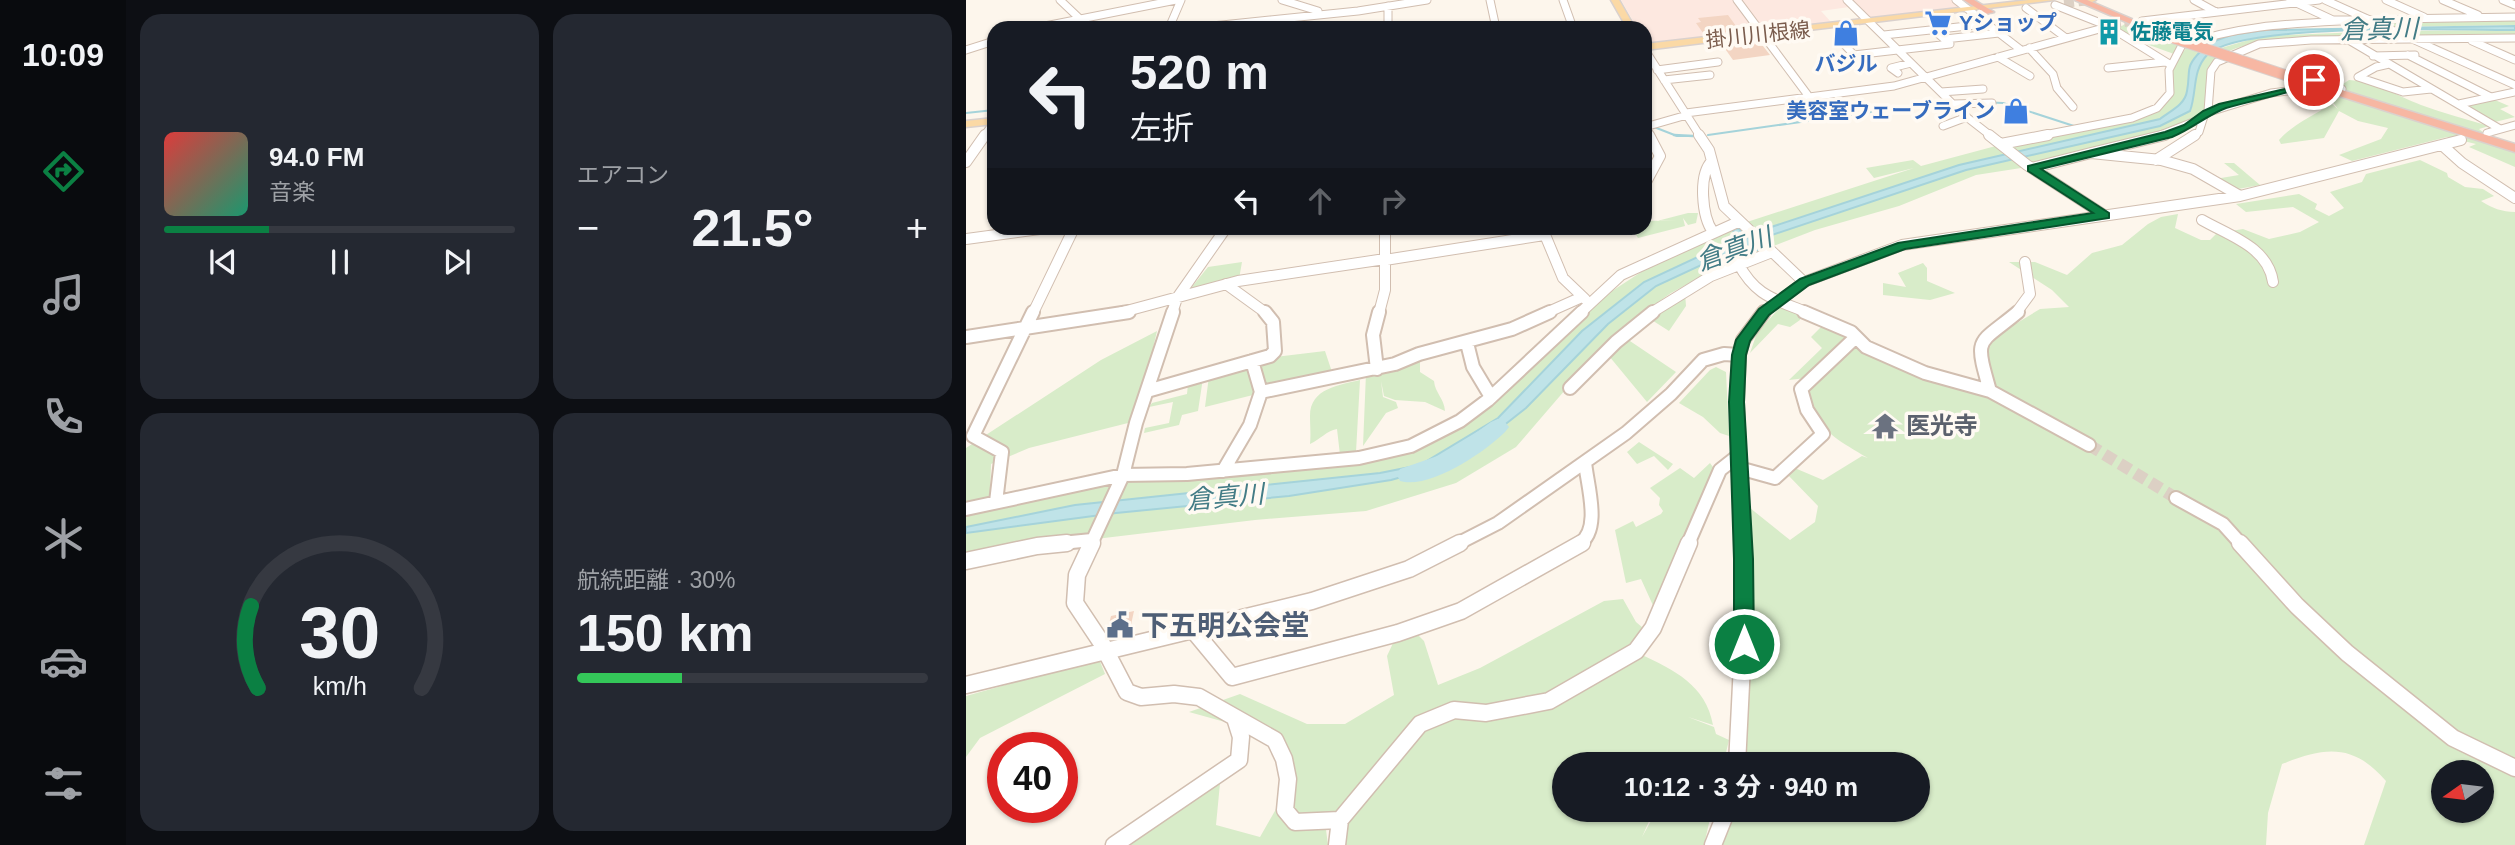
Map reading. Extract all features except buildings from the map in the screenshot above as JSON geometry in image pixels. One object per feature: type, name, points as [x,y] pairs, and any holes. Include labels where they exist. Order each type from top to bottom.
[{"type":"highway","points":[[2079,0],[2141,23]]},
{"type":"highway","points":[[2085,0],[2164,35],[2515,148]]},
{"type":"highway","points":[[2058,2],[2141,23]]},
{"type":"main road","points":[[1615,0],[1627,21]]},
{"type":"main road","name":"掛川川根線","points":[[1652,48],[1977,7],[2058,2]]},
{"type":"main road","name":"掛川川根線","points":[[1977,7],[2026,8],[2058,2]]},
{"type":"main road","points":[[966,124],[987,122]]},
{"type":"street","points":[[1060,0],[1079,18]]},
{"type":"street","points":[[1072,21],[1179,0],[1172,21]]},
{"type":"street","points":[[1282,0],[1317,12],[1350,12]]},
{"type":"street","points":[[1261,21],[1350,12],[1427,0]]},
{"type":"street","points":[[1490,0],[1494,21]]},
{"type":"street","points":[[1563,0],[1570,21]]},
{"type":"street","points":[[1737,0],[1810,97]]},
{"type":"street","points":[[1847,0],[1967,117],[2029,167],[2104,215]]},
{"type":"street","points":[[1956,0],[1977,7],[1986,24],[2027,50],[2053,74],[2052,79],[2057,89],[2073,107]]},
{"type":"street","points":[[2194,0],[2217,12]]},
{"type":"street","points":[[2141,23],[2293,1],[2319,0]]},
{"type":"street","points":[[2325,0],[2515,85]]},
{"type":"street","points":[[2386,0],[2427,19]]},
{"type":"street","points":[[2443,0],[2484,18]]},
{"type":"street","points":[[2503,0],[2515,5]]},
{"type":"street","points":[[2293,1],[2333,20],[2342,21]]},
{"type":"street","points":[[2058,2],[2111,26],[2168,63]]},
{"type":"street","points":[[1388,6],[1388,21]]},
{"type":"street","points":[[2026,8],[2066,38]]},
{"type":"street","points":[[2002,145],[2132,118],[2157,108],[2170,93],[2168,63],[2182,45],[2220,32],[2265,25],[2342,21],[2515,17]]},
{"type":"street","points":[[1884,35],[1986,24]]},
{"type":"street","points":[[1652,125],[1687,114],[1884,88],[2111,26]]},
{"type":"street","points":[[1842,42],[1854,55],[1950,44],[1934,30]]},
{"type":"street","points":[[1945,39],[1999,33]]},
{"type":"street","points":[[2156,160],[2199,132],[2211,89],[2211,71],[2217,62],[2243,48],[2274,41],[2408,37],[2515,38]]},
{"type":"street","points":[[2465,38],[2515,59]]},
{"type":"street","points":[[2346,39],[2500,129]]},
{"type":"street","points":[[966,50],[987,43]]},
{"type":"street","points":[[966,50],[987,48]]},
{"type":"street","points":[[2027,50],[2050,55]]},
{"type":"street","points":[[2373,56],[2446,54]]},
{"type":"street","points":[[2408,55],[2491,97]]},
{"type":"street","points":[[1998,57],[2030,76]]},
{"type":"street","points":[[1891,60],[1909,61]]},
{"type":"street","points":[[1652,61],[1713,160],[1719,195],[1724,205],[1740,224],[1804,282]]},
{"type":"street","points":[[1898,74],[1891,68],[1909,61]]},
{"type":"street","points":[[1657,70],[1718,62]]},
{"type":"street","points":[[2108,68],[2168,63]]},
{"type":"street","points":[[2389,64],[2358,77],[2403,92],[2432,89]]},
{"type":"street","points":[[1664,80],[1710,75]]},
{"type":"street","points":[[2029,167],[2168,134],[2188,127],[2205,114],[2271,93],[2288,91],[2308,80],[2322,81],[2342,89]]},
{"type":"street","points":[[1947,98],[1983,89]]},
{"type":"street","points":[[2459,104],[2515,92]]},
{"type":"street","points":[[1947,98],[1992,103]]},
{"type":"street","points":[[1943,126],[1967,117]]},
{"type":"street","points":[[2487,133],[2515,125]]},
{"type":"street","points":[[966,162],[987,132]]},
{"type":"street","points":[[1738,752],[1744,644],[1744,559],[1737,402],[1739,355],[1743,340],[1752,325],[1777,300],[1804,282],[1902,246],[2240,196],[2461,140]]},
{"type":"street","points":[[1652,141],[1660,156],[1652,171]]},
{"type":"street","points":[[2442,145],[2462,163],[2515,198]]},
{"type":"street","points":[[2091,153],[2156,160],[2193,169],[2240,196]]},
{"type":"street","points":[[1713,160],[1707,166],[1703,214],[1705,223],[1713,232]]},
{"type":"street","points":[[2202,220],[2256,249],[2273,272],[2273,282]]},
{"type":"street","points":[[966,509],[1123,475],[1223,471],[1383,454],[1429,439],[1460,421],[1491,397],[1587,299],[1621,275],[1707,238],[1713,232],[1740,224]]},
{"type":"street","points":[[966,239],[996,235]]},
{"type":"street","points":[[996,502],[1002,452],[973,436],[1071,235]]},
{"type":"street","points":[[1221,235],[1177,298],[1123,475],[1077,575],[1075,603],[1127,692],[1141,698],[1174,694],[1199,697],[1275,740],[1284,759],[1288,779],[1285,810],[1295,822],[1340,820]]},
{"type":"street","points":[[1377,369],[1373,335],[1385,290],[1385,235]]},
{"type":"street","points":[[966,337],[1128,312],[1226,284],[1520,235]]},
{"type":"street","points":[[1544,235],[1556,267],[1587,299]]},
{"type":"street","points":[[1570,388],[1607,349],[1655,307],[1704,277],[1770,250]]},
{"type":"street","points":[[1990,391],[1981,346],[1983,338],[2023,306],[2029,297],[2033,285],[2025,262]]},
{"type":"street","points":[[1738,263],[1748,282],[1757,290],[1851,332],[1866,347],[1925,373],[1990,391],[2089,445]]},
{"type":"street","points":[[1147,391],[1270,356],[1275,351],[1273,322],[1264,311],[1226,284]]},
{"type":"street","points":[[1261,392],[1377,369],[1419,354],[1512,329],[1587,299]]},
{"type":"street","points":[[1739,461],[1775,478],[1823,433],[1808,410],[1801,389],[1856,337]]},
{"type":"street","points":[[1468,343],[1473,367],[1491,397]]},
{"type":"street","points":[[966,685],[1312,601],[1409,569],[1498,523],[1626,433],[1671,394],[1703,360],[1724,354],[1739,355]]},
{"type":"street","points":[[1223,471],[1250,425],[1261,392],[1252,361]]},
{"type":"street","points":[[1337,845],[1340,820],[1420,724],[1454,710],[1486,713],[1549,701],[1636,652],[1653,628],[1720,470],[1739,461]]},
{"type":"street","points":[[1193,630],[1232,677],[1398,633],[1461,611],[1586,540],[1592,528],[1585,462]]},
{"type":"street","points":[[2176,498],[2222,524],[2297,606],[2347,653],[2453,738],[2515,768]]},
{"type":"street","points":[[966,561],[1093,537]]},
{"type":"street","points":[[1114,845],[1239,760],[1241,737],[1235,718]]},
{"type":"street","points":[[1713,845],[1722,822]]},
{"type":"shaded area","points":[[1621,0],[1951,0],[1960,7],[1869,18],[1856,6],[1821,11],[1832,23],[1652,42],[1652,21],[1633,21]]},
{"type":"green space","points":[[2515,18],[2515,25],[2393,27],[2379,20]]},
{"type":"green space","points":[[2125,24],[2180,42],[2174,54],[2127,37],[2117,29]]},
{"type":"green space","points":[[2515,30],[2515,38],[2417,38],[2400,31]]},
{"type":"green space","points":[[2388,31],[2398,36],[2256,42],[2240,47],[2227,52],[2213,63],[2208,81],[2208,111],[2192,124],[2034,166],[1976,175],[1899,206],[1815,230],[1719,267],[1671,293],[1637,317],[1590,361],[1516,447],[1456,483],[1366,511],[1255,520],[1037,546],[966,561],[966,514],[1071,486],[1383,455],[1480,412],[1586,308],[1652,265],[1750,221],[1914,168],[1874,178],[1866,168],[1913,160],[1921,166],[2007,143],[2154,111],[2170,90],[2173,64],[2188,46],[2214,50],[2263,36]]},
{"type":"green space","points":[[2349,80],[2377,86],[2421,105],[2489,126],[2479,129],[2484,133],[2481,133],[2347,91],[2340,86]]},
{"type":"green space","points":[[2297,82],[2515,150],[2515,167],[2469,147],[2476,144],[2447,137],[2352,161],[2339,155],[2381,139],[2388,128],[2358,121],[2339,111],[2324,138],[2281,144],[2279,140],[2304,120],[2332,104],[2338,109],[2329,97],[2310,98],[2280,90]]},
{"type":"green space","points":[[2495,100],[2509,106],[2500,109],[2515,117],[2495,122],[2467,106]]},
{"type":"green space","points":[[2420,160],[2447,173],[2448,177],[2465,187],[2483,189],[2494,196],[2481,201],[2493,208],[2515,212],[2515,845],[2364,845],[2386,781],[2362,760],[2350,754],[2325,752],[2282,764],[2268,813],[2266,845],[1715,845],[1723,822],[1930,822],[1930,752],[1739,752],[1750,508],[1790,540],[1815,522],[1818,506],[1788,475],[1781,475],[1790,466],[1823,480],[1862,456],[1868,458],[1828,432],[1804,390],[1856,337],[1988,394],[1981,346],[2008,319],[2017,323],[2040,309],[2069,307],[2052,290],[2009,262],[2035,262],[2067,275],[2092,253],[2122,245],[2148,224],[2161,217],[2178,214],[2175,228],[2201,240],[2210,240],[2216,234],[2201,223],[2225,232],[2243,229],[2269,239],[2300,232],[2319,222],[2293,207],[2246,212],[2236,204],[2299,194],[2317,204],[2315,209],[2329,216],[2344,208],[2330,192],[2362,182],[2366,174]]},
{"type":"green space","points":[[2224,163],[2234,163],[2260,185],[2233,190],[2215,179],[2239,175]]},
{"type":"green space","points":[[1698,213],[1696,223],[1688,225],[1683,218],[1685,226],[1652,234],[1652,221]]},
{"type":"green space","points":[[1242,262],[1239,279],[1187,293],[1208,267]]},
{"type":"green space","points":[[1923,263],[1927,268],[1927,281],[1955,293],[1930,300],[1883,295],[1883,283],[1906,287],[1898,273]]},
{"type":"green space","points":[[1685,293],[1686,306],[1669,331],[1647,317]]},
{"type":"green space","points":[[1783,304],[1801,313],[1800,320],[1790,327],[1778,324],[1750,353],[1757,333]]},
{"type":"green space","points":[[1824,324],[1851,336],[1806,378],[1789,380],[1822,348],[1811,337]]},
{"type":"green space","points":[[1157,331],[1148,370],[1128,423],[1029,448],[991,464],[990,498],[966,505],[966,448],[1101,360]]},
{"type":"green space","points":[[1627,339],[1676,372],[1647,402],[1609,356]]},
{"type":"green space","points":[[1325,351],[1333,375],[1205,407],[1209,376],[1275,357]]},
{"type":"green space","points":[[1420,358],[1420,372],[1434,381],[1445,411],[1425,402],[1395,400],[1384,396],[1381,381],[1383,397],[1396,402],[1398,408],[1386,413],[1363,446],[1366,373]]},
{"type":"green space","points":[[1716,367],[1726,372],[1729,436],[1720,433],[1703,417],[1679,403]]},
{"type":"green space","points":[[1203,378],[1198,411],[1182,415],[1179,425],[1144,433],[1145,428],[1169,423],[1173,402],[1149,407],[1152,403],[1187,394],[1188,384]]},
{"type":"green space","points":[[1360,380],[1356,452],[1340,455],[1337,429],[1310,444],[1311,407],[1315,399],[1335,386]]},
{"type":"green space","points":[[1639,442],[1673,464],[1668,470],[1654,456],[1637,464],[1627,452]]},
{"type":"green space","points":[[1710,463],[1715,470],[1656,612],[1641,579],[1626,583],[1615,530],[1633,521],[1636,527],[1661,514],[1663,511],[1659,505],[1660,498],[1650,488],[1680,468],[1694,478]]},
{"type":"green space","points":[[1623,599],[1636,622],[1649,633],[1640,654],[1687,680],[1703,699],[1713,725],[1688,717],[1714,727],[1716,734],[1729,740],[1726,752],[1552,752],[1552,822],[1649,822],[1642,837],[1650,822],[1709,822],[1704,845],[1333,845],[1340,821],[1325,822],[1328,845],[1114,845],[1221,773],[1216,825],[1260,837],[1287,790],[1285,810],[1293,830],[1322,823],[1295,822],[1284,759],[1261,732],[1189,712],[1240,694],[1307,724],[1345,724],[1394,695],[1387,656],[1394,641],[1418,635],[1424,641],[1438,685],[1480,668],[1604,601]]},
{"type":"green space","points":[[1099,659],[1105,674],[987,732],[966,757],[966,696]]},
{"type":"water","points":[[2515,26],[2515,30],[2402,29],[2304,33],[2261,37],[2227,44],[2207,55],[2202,61],[2190,111],[2160,126],[1966,170],[1763,238],[1756,232],[1959,165],[2160,119],[2186,96],[2190,66],[2201,51],[2196,48],[2231,35],[2265,30]]},
{"type":"water","points":[[1734,228],[1739,229],[1762,251],[1740,247],[1656,286],[1608,324],[1526,408],[1479,445],[1434,468],[1391,480],[1289,496],[1116,513],[966,533],[966,527],[1075,505],[1380,473],[1420,465],[1498,418],[1582,331],[1644,282],[1732,241]]},
{"type":"waterway","points":[[1708,135],[1949,101]]},
{"type":"waterway","points":[[1956,101],[2003,103],[2077,127]]},
{"type":"waterway","points":[[966,113],[987,111]]},
{"type":"waterway","points":[[1654,127],[1675,135]]},
{"type":"waterway","points":[[1675,135],[1693,136],[1677,136],[1675,135]]},
{"type":"waterway","name":"倉真川","points":[[1408,475],[1457,458],[1478,445],[1498,427]]},
{"type":"tunnel","points":[[2064,3],[2091,0]]},
{"type":"tunnel","points":[[2114,25],[2142,21]]},
{"type":"tunnel","points":[[2089,445],[2176,498]]},
{"type":"place","name":"Yショップ","points":[[1938,23]]},
{"type":"place","name":"佐藤電気","points":[[2109,32]]},
{"type":"place","name":"バジル","points":[[1846,33]]},
{"type":"place","name":"美容室ウェーブライン","points":[[2016,111]]},
{"type":"place","name":"医光寺","points":[[1885,426]]},
{"type":"place","name":"下五明公会堂","points":[[1120,625]]},
{"type":"route","points":[[1744,644],[1744,559],[1737,402],[1739,355],[1743,340],[1764,312],[1804,282],[1877,253],[1926,241],[2104,215],[2032,168],[2168,134],[2188,127],[2206,113],[2222,106],[2288,91],[2308,80],[2314,80]]}]
